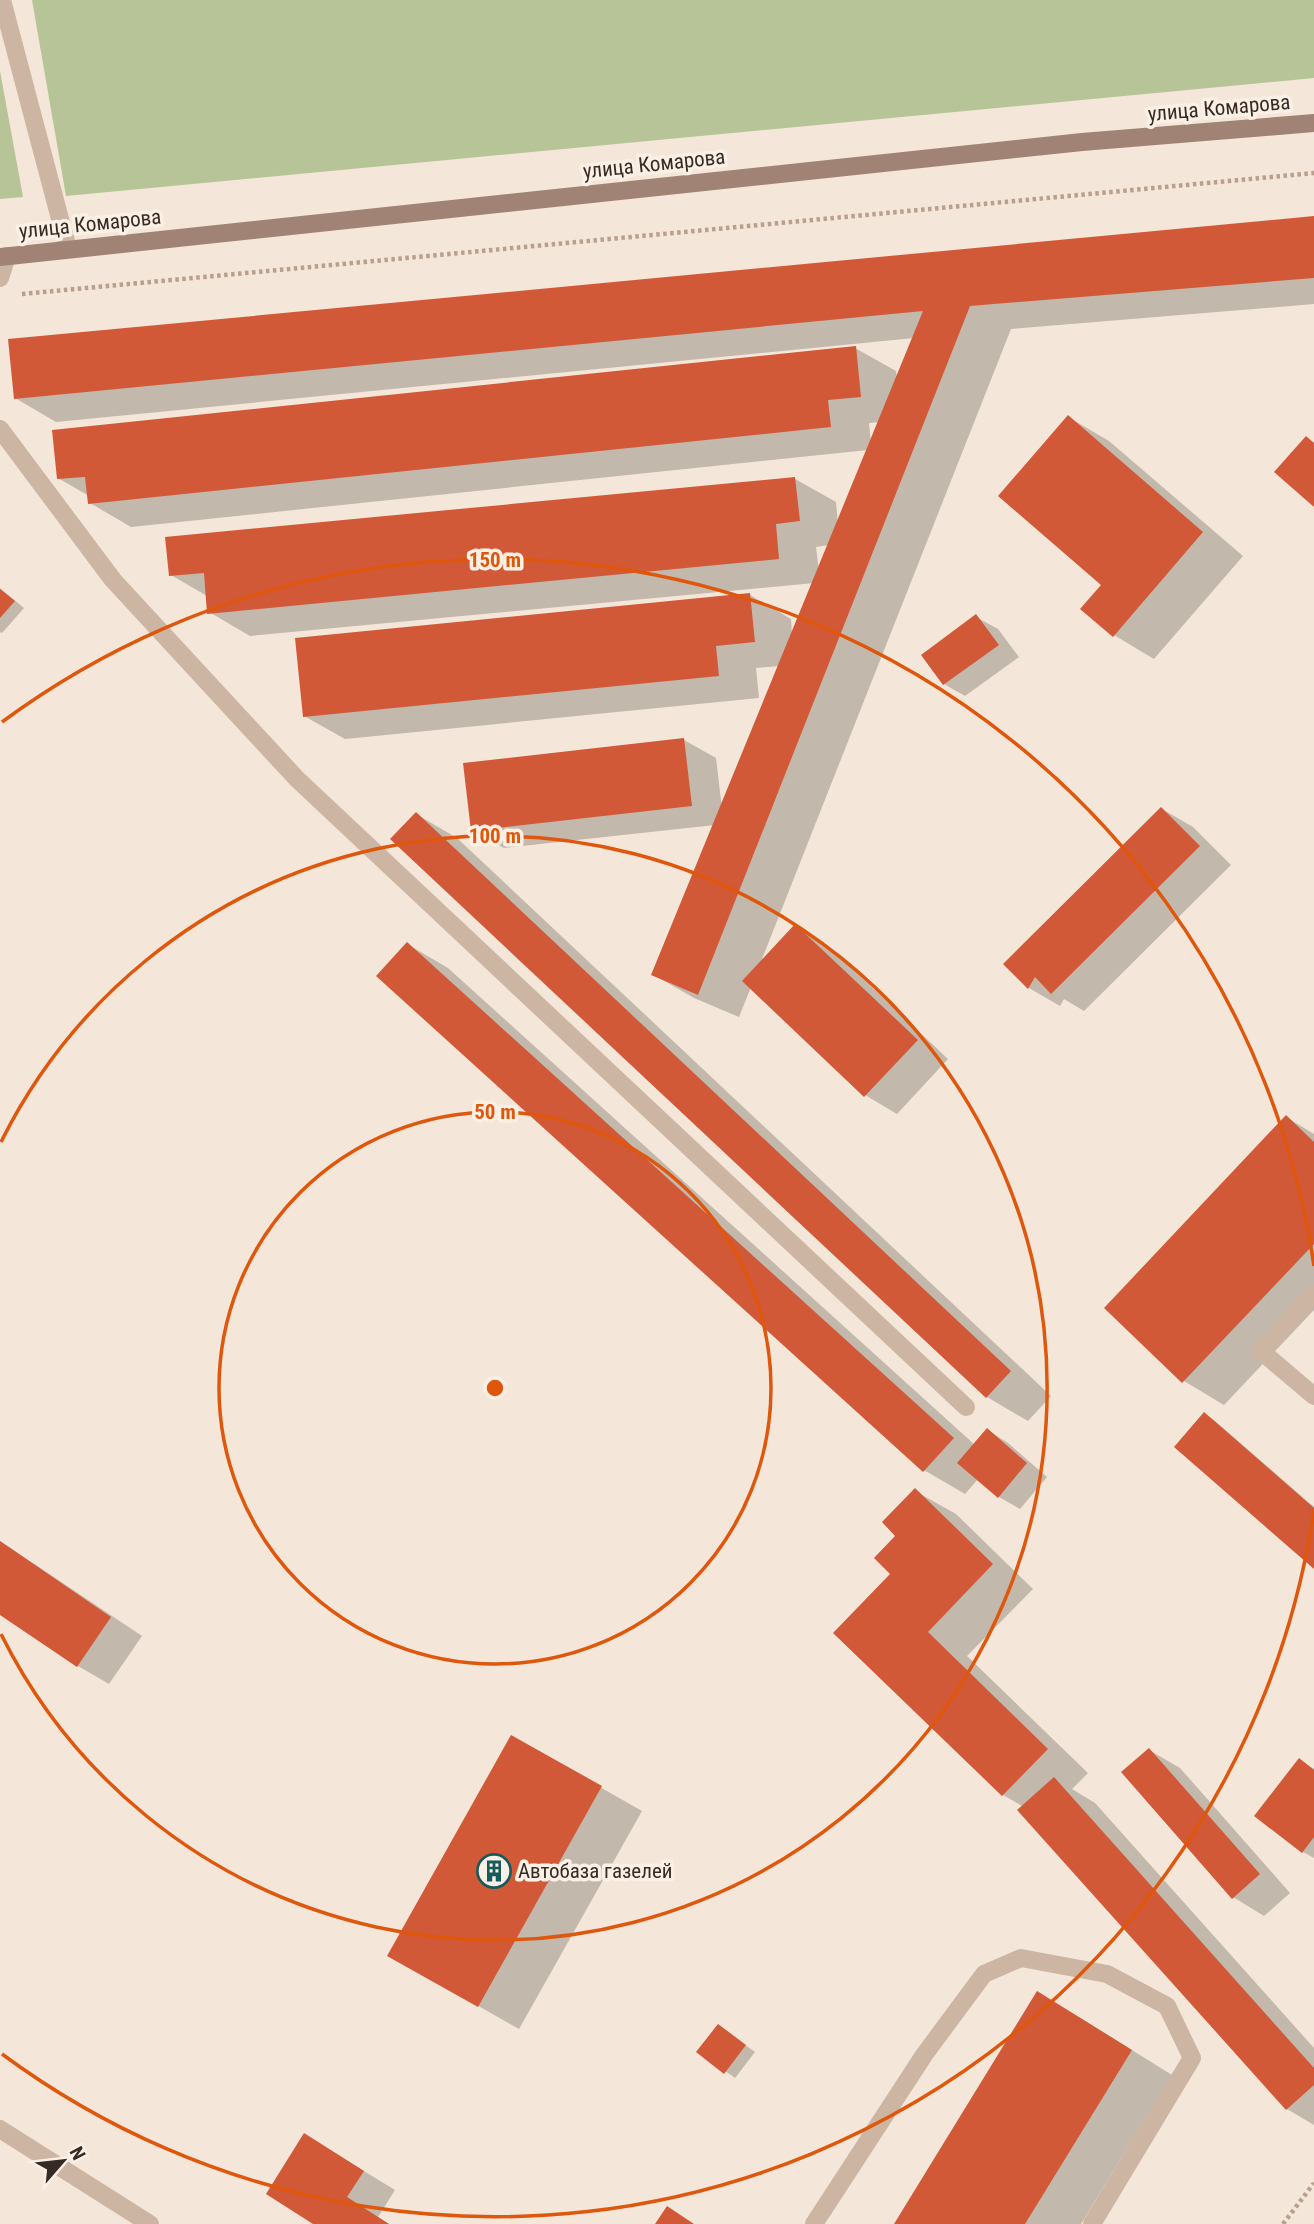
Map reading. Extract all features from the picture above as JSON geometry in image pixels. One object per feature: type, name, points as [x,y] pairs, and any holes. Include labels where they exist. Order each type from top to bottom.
[{"type":"street","points":[[2,0],[68,249]]},
{"type":"street","name":"улица Комарова","points":[[3,256],[1082,142],[1314,124]]},
{"type":"street","points":[[0,278],[3,256]]},
{"type":"street","points":[[0,429],[113,580],[297,779],[966,1407]]},
{"type":"street","points":[[1314,1294],[1261,1351],[1314,1396]]},
{"type":"street","points":[[814,2224],[923,2055],[984,1974],[1021,1958],[1107,1974],[1167,2006],[1192,2058],[1092,2224]]},
{"type":"street","points":[[0,2129],[150,2224]]},
{"type":"path","points":[[14,294],[1314,173]]},
{"type":"path","points":[[1283,2224],[1314,2183]]},
{"type":"green space","points":[[32,0],[1314,0],[1314,78],[66,196]]},
{"type":"green space","points":[[0,71],[23,197],[0,199]]},
{"type":"building","points":[[1314,216],[1314,278],[970,306],[698,995],[651,975],[923,311],[14,399],[8,339]]},
{"type":"building","points":[[856,346],[861,397],[828,400],[831,427],[88,504],[85,477],[57,479],[52,430]]},
{"type":"building","points":[[1068,415],[1203,532],[1113,637],[1080,609],[1101,585],[998,496]]},
{"type":"building","points":[[1306,436],[1314,443],[1314,507],[1274,472]]},
{"type":"building","points":[[795,477],[800,521],[776,524],[779,559],[207,614],[204,573],[169,576],[165,537]]},
{"type":"building","points":[[0,589],[15,601],[0,618]]},
{"type":"building","points":[[750,593],[755,642],[716,646],[719,676],[303,717],[295,638]]},
{"type":"building","points":[[976,614],[999,645],[943,685],[921,655]]},
{"type":"building","points":[[684,738],[692,806],[471,831],[463,763]]},
{"type":"building","points":[[1161,807],[1200,846],[1051,994],[1035,977],[1028,989],[1003,964]]},
{"type":"building","points":[[416,812],[1011,1371],[986,1398],[390,839]]},
{"type":"building","points":[[795,924],[918,1040],[864,1097],[742,981]]},
{"type":"building","points":[[407,942],[954,1438],[923,1472],[376,976]]},
{"type":"building","points":[[1286,1115],[1314,1142],[1314,1244],[1182,1383],[1104,1308]]},
{"type":"building","points":[[1204,1412],[1314,1508],[1314,1569],[1174,1447]]},
{"type":"building","points":[[987,1428],[1027,1463],[998,1498],[957,1463]]},
{"type":"building","points":[[915,1488],[993,1564],[928,1632],[1048,1749],[1002,1796],[833,1633],[890,1574],[874,1558],[895,1536],[882,1522]]},
{"type":"building","points":[[0,1541],[111,1617],[77,1667],[0,1615]]},
{"type":"building","name":"Автобаза газелей","points":[[511,1735],[602,1786],[478,2007],[387,1956]]},
{"type":"building","points":[[1149,1748],[1260,1874],[1232,1899],[1121,1772]]},
{"type":"building","points":[[1299,1758],[1314,1770],[1314,1837],[1302,1853],[1254,1816]]},
{"type":"building","points":[[1054,1777],[1314,2068],[1314,2085],[1286,2110],[1017,1810]]},
{"type":"building","points":[[1037,1991],[1132,2050],[1025,2224],[894,2224]]},
{"type":"building","points":[[718,2024],[746,2045],[724,2074],[696,2052]]},
{"type":"building","points":[[304,2133],[364,2171],[347,2197],[389,2224],[313,2224],[266,2194]]},
{"type":"building","points":[[667,2206],[694,2224],[655,2224]]},
{"type":"place","name":"Автобаза газелей","points":[[494,1871]]}]
